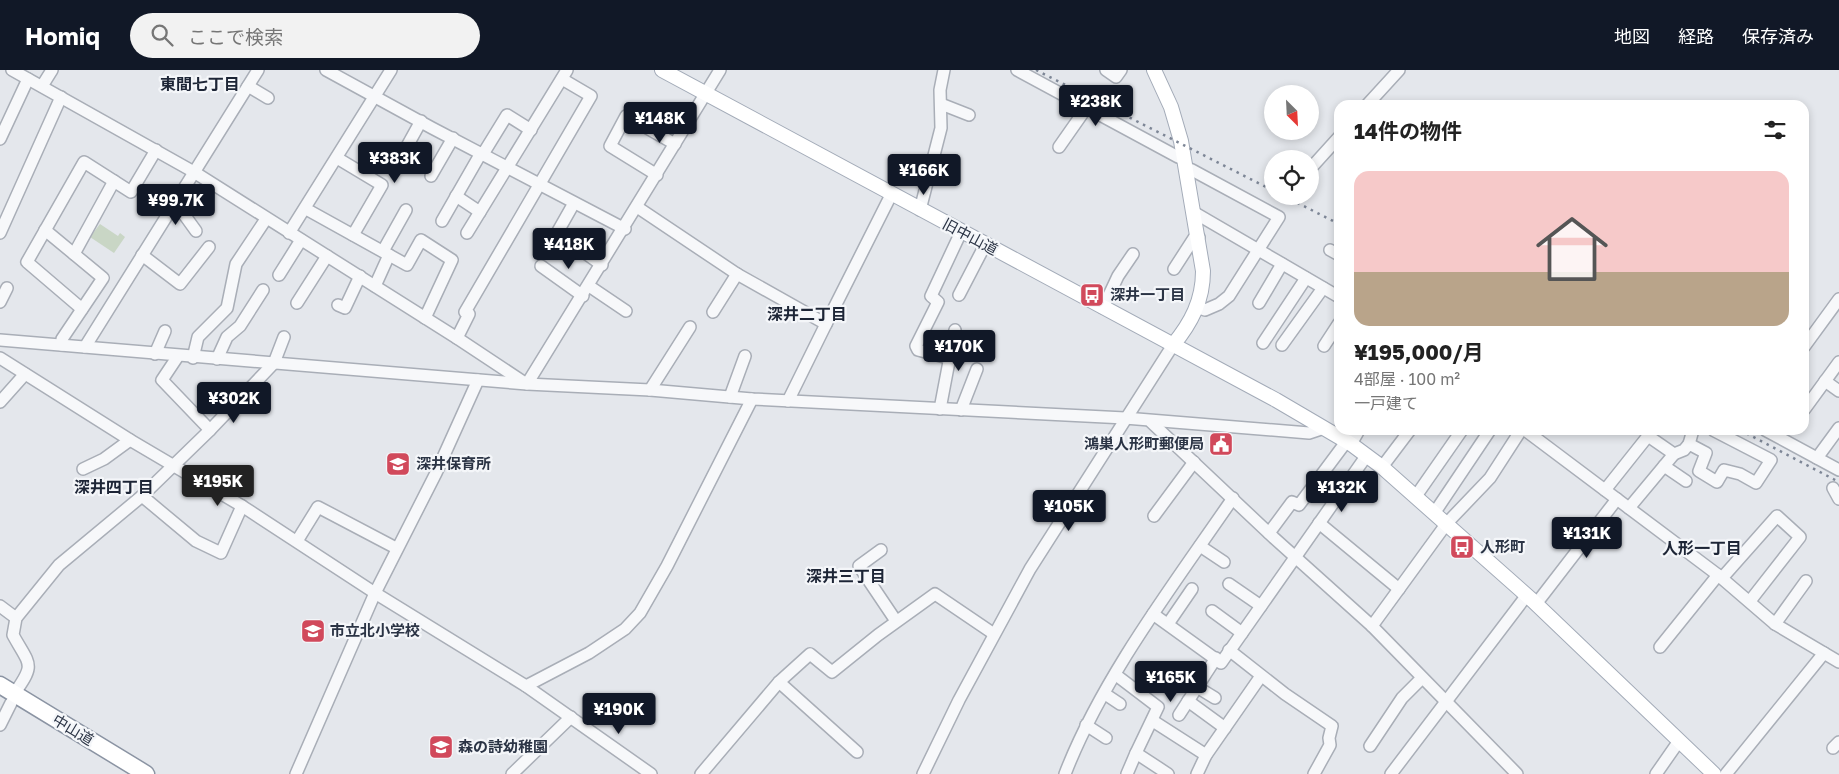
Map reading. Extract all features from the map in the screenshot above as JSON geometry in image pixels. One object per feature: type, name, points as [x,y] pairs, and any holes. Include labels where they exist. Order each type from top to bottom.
[{"type":"highway","name":"中山道","points":[[0,685],[8,698],[125,774]]},
{"type":"highway","name":"中山道","points":[[8,698],[146,774]]},
{"type":"main road","name":"旧中山道","points":[[662,70],[1173,345],[1334,434]]},
{"type":"main road","points":[[1154,70],[1171,107],[1181,141],[1199,237],[1203,279],[1198,307],[1173,345]]},
{"type":"main road","name":"旧中山道","points":[[1336,435],[1367,455],[1447,523],[1714,774]]},
{"type":"street","points":[[12,70],[27,75],[42,86],[194,172],[266,220],[360,276],[527,384]]},
{"type":"street","points":[[42,86],[52,70]]},
{"type":"street","points":[[85,347],[258,70]]},
{"type":"street","points":[[326,70],[624,228]]},
{"type":"street","points":[[289,233],[391,70]]},
{"type":"street","points":[[527,384],[602,265],[720,70]]},
{"type":"street","points":[[920,210],[940,128],[940,90],[944,70]]},
{"type":"street","points":[[1017,70],[1178,157],[1185,163],[1279,217],[1229,296],[1219,304],[1205,310],[1198,307]]},
{"type":"street","points":[[1106,70],[1116,77],[1121,70]]},
{"type":"street","points":[[1372,100],[1400,70]]},
{"type":"street","points":[[457,338],[469,314],[465,312],[591,96],[564,74],[467,233]]},
{"type":"street","points":[[0,139],[27,75]]},
{"type":"street","points":[[248,86],[268,98]]},
{"type":"street","points":[[0,233],[2,220],[61,97]]},
{"type":"street","points":[[940,104],[969,115]]},
{"type":"street","points":[[1059,147],[1087,107]]},
{"type":"street","points":[[442,221],[507,115],[531,130]]},
{"type":"street","points":[[657,175],[610,146],[626,116],[675,144]]},
{"type":"street","points":[[400,158],[421,121]]},
{"type":"street","points":[[431,176],[453,138]]},
{"type":"street","points":[[1319,159],[1334,143]]},
{"type":"street","points":[[82,309],[27,262],[84,162],[131,192],[156,150]]},
{"type":"street","points":[[337,158],[382,185],[353,234]]},
{"type":"street","points":[[74,254],[114,181]]},
{"type":"street","points":[[788,401],[891,194]]},
{"type":"street","points":[[456,196],[480,212]]},
{"type":"street","points":[[574,203],[557,233],[602,265]]},
{"type":"street","points":[[173,205],[183,212],[196,231]]},
{"type":"street","points":[[637,207],[737,274],[826,324]]},
{"type":"street","points":[[306,208],[407,265],[421,240],[452,260],[425,318]]},
{"type":"street","points":[[375,286],[386,253],[406,210]]},
{"type":"street","points":[[1195,214],[1334,293]]},
{"type":"street","points":[[193,358],[198,337],[227,308],[236,264],[266,220]]},
{"type":"street","points":[[45,230],[103,278],[62,339],[62,345]]},
{"type":"street","points":[[948,358],[926,353],[918,350],[916,346],[938,302],[931,296],[962,232]]},
{"type":"street","points":[[1174,269],[1194,238],[1199,237]]},
{"type":"street","points":[[279,275],[301,240]]},
{"type":"street","points":[[959,295],[985,245]]},
{"type":"street","points":[[142,255],[180,284],[209,247]]},
{"type":"street","points":[[1103,308],[1118,276],[1132,254]]},
{"type":"street","points":[[297,304],[327,256]]},
{"type":"street","points":[[1259,302],[1282,264]]},
{"type":"street","points":[[541,266],[626,311]]},
{"type":"street","points":[[713,312],[737,274]]},
{"type":"street","points":[[338,305],[344,308],[360,276]]},
{"type":"street","points":[[1263,344],[1306,278]]},
{"type":"street","points":[[0,302],[7,288]]},
{"type":"street","points":[[1282,345],[1324,288]]},
{"type":"street","points":[[217,359],[227,337],[240,326],[263,290]]},
{"type":"street","points":[[1809,340],[1839,299]]},
{"type":"street","points":[[650,390],[690,327]]},
{"type":"street","points":[[940,409],[954,330]]},
{"type":"street","points":[[155,354],[165,331]]},
{"type":"street","points":[[1324,346],[1334,331]]},
{"type":"street","points":[[0,725],[8,698],[29,673],[30,665],[13,635],[16,618],[59,565],[142,496],[210,430],[274,363],[284,337]]},
{"type":"street","points":[[0,340],[193,358],[527,384],[650,390],[730,398],[1125,418],[1151,422],[1309,433],[1324,428]]},
{"type":"street","points":[[923,774],[994,634],[1035,561],[1173,345]]},
{"type":"street","points":[[178,356],[162,380],[210,430]]},
{"type":"street","points":[[730,398],[745,356]]},
{"type":"street","points":[[0,358],[130,440],[242,506],[375,593],[526,686],[651,774]]},
{"type":"street","points":[[1809,403],[1839,362]]},
{"type":"street","points":[[961,410],[977,369]]},
{"type":"street","points":[[0,402],[25,374]]},
{"type":"street","points":[[296,774],[375,593],[396,548],[436,473],[478,380]]},
{"type":"street","points":[[1825,381],[1839,391]]},
{"type":"street","points":[[526,686],[589,653],[625,629],[640,613],[667,566],[752,399]]},
{"type":"street","points":[[1151,422],[1268,533],[1372,626],[1518,774]]},
{"type":"street","points":[[1817,458],[1839,428]]},
{"type":"street","points":[[1268,533],[1292,502],[1299,505],[1356,435]]},
{"type":"street","points":[[1382,467],[1406,435]]},
{"type":"street","points":[[1416,496],[1459,435]]},
{"type":"street","points":[[1434,512],[1487,435]]},
{"type":"street","points":[[1372,626],[1447,523],[1490,478],[1517,435]]},
{"type":"street","points":[[1532,435],[1720,576],[1775,624],[1839,662]]},
{"type":"street","points":[[1605,490],[1643,435]]},
{"type":"street","points":[[1647,435],[1674,454]]},
{"type":"street","points":[[1629,508],[1674,454],[1684,450],[1689,444],[1692,435]]},
{"type":"street","points":[[1689,444],[1706,453],[1699,471],[1717,482],[1724,470],[1740,474],[1756,484],[1771,460],[1723,435]]},
{"type":"street","points":[[1785,435],[1817,458],[1839,470]]},
{"type":"street","points":[[82,468],[104,459],[130,440]]},
{"type":"street","points":[[1153,614],[1221,663],[1367,455]]},
{"type":"street","points":[[1154,516],[1194,462]]},
{"type":"street","points":[[1664,466],[1686,481]]},
{"type":"street","points":[[1832,488],[1839,499]]},
{"type":"street","points":[[142,496],[196,541],[221,553],[242,506]]},
{"type":"street","points":[[1065,774],[1086,725],[1116,675],[1153,614],[1232,498]]},
{"type":"street","points":[[1391,774],[1447,702],[1617,498]]},
{"type":"street","points":[[297,541],[318,507],[396,548]]},
{"type":"street","points":[[1660,646],[1720,576],[1777,516],[1800,537],[1750,601]]},
{"type":"street","points":[[1319,523],[1399,589]]},
{"type":"street","points":[[1200,546],[1224,562]]},
{"type":"street","points":[[881,550],[859,566],[896,621]]},
{"type":"street","points":[[1775,624],[1806,581]]},
{"type":"street","points":[[1229,584],[1260,606]]},
{"type":"street","points":[[1168,624],[1192,589]]},
{"type":"street","points":[[701,774],[779,682],[810,654],[832,672],[896,621],[935,594],[994,634]]},
{"type":"street","points":[[0,606],[16,618]]},
{"type":"street","points":[[1212,611],[1242,633]]},
{"type":"street","points":[[1229,650],[1261,676],[1332,726],[1328,738],[1330,745],[1314,774]]},
{"type":"street","points":[[1726,774],[1824,653]]},
{"type":"street","points":[[1179,716],[1216,658]]},
{"type":"street","points":[[1116,675],[1158,707],[1127,774]]},
{"type":"street","points":[[1197,774],[1206,755],[1261,676]]},
{"type":"street","points":[[1370,746],[1402,698],[1422,678]]},
{"type":"street","points":[[779,682],[857,752]]},
{"type":"street","points":[[1197,687],[1214,698]]},
{"type":"street","points":[[1105,694],[1120,704]]},
{"type":"street","points":[[1188,701],[1225,728]]},
{"type":"street","points":[[512,774],[571,717]]},
{"type":"street","points":[[1153,721],[1206,755]]},
{"type":"street","points":[[1086,725],[1106,738]]},
{"type":"street","points":[[1656,774],[1679,741]]},
{"type":"street","points":[[1136,754],[1163,772]]},
{"type":"green space","points":[[100,224],[118,236],[120,233],[125,237],[114,253],[90,237]]},
{"type":"railway","points":[[1036,70],[1264,186]]},
{"type":"railway","points":[[1302,205],[1334,221]]},
{"type":"railway","points":[[1750,435],[1839,482]]},
{"type":"place","name":"深井一丁目","points":[[1092,295]]},
{"type":"place","name":"鴻巣人形町郵便局","points":[[1221,444]]},
{"type":"place","name":"深井保育所","points":[[398,464]]},
{"type":"place","name":"人形町","points":[[1462,547]]},
{"type":"place","name":"市立北小学校","points":[[313,631]]},
{"type":"place","name":"森の詩幼稚園","points":[[441,747]]},
{"type":"district","name":"東間七丁目","points":[[200,84]]},
{"type":"district","name":"深井二丁目","points":[[807,314]]},
{"type":"district","name":"深井四丁目","points":[[114,487]]},
{"type":"district","name":"人形一丁目","points":[[1702,548]]},
{"type":"district","name":"深井三丁目","points":[[846,576]]}]
